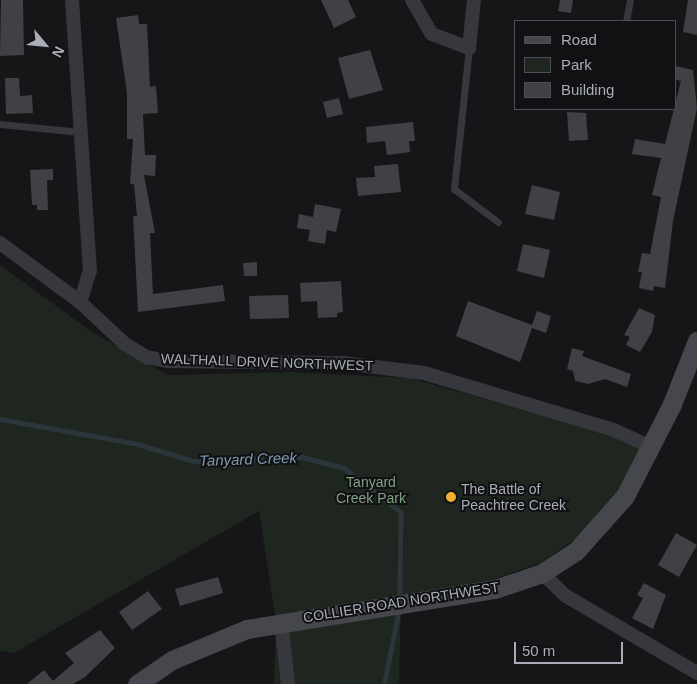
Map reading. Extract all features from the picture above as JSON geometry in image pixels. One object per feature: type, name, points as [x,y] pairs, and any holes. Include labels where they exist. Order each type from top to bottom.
[{"type":"street","points":[[72,0],[90,270],[80,302]]},
{"type":"street","points":[[412,0],[432,34],[469,48],[474,0]]},
{"type":"street","name":"WALTHALL DRIVE NORTHWEST","points":[[0,243],[80,302],[125,344],[147,357],[168,361],[343,363],[420,372],[614,430],[651,447]]},
{"type":"street","name":"COLLIER ROAD NORTHWEST","points":[[137,684],[200,646],[281,620],[495,589],[542,573],[576,551],[604,525],[651,447],[697,340]]},
{"type":"street","points":[[542,573],[566,596],[697,673]]},
{"type":"street","points":[[281,620],[288,684]]},
{"type":"lane","points":[[626,20],[630,0]]},
{"type":"lane","points":[[469,48],[454,190],[498,222]]},
{"type":"lane","points":[[0,124],[81,132]]},
{"type":"green space","name":"Tanyard Creek Park","points":[[0,265],[92,332],[168,375],[289,372],[410,378],[643,443],[629,480],[592,527],[542,562],[457,592],[401,601],[399,684],[274,684],[276,621],[259,511],[14,653],[0,651]]},
{"type":"building","points":[[1,0],[23,0],[24,55],[0,56]]},
{"type":"building","points":[[321,0],[348,0],[356,17],[334,28]]},
{"type":"building","points":[[560,0],[573,0],[571,13],[558,11]]},
{"type":"building","points":[[688,0],[697,0],[697,35],[683,32]]},
{"type":"building","points":[[138,15],[139,24],[147,24],[150,87],[156,86],[158,113],[143,114],[145,155],[156,155],[155,176],[144,175],[155,233],[150,233],[153,294],[223,285],[225,301],[138,312],[133,216],[137,216],[134,184],[130,184],[133,139],[127,139],[127,93],[116,18]]},
{"type":"building","points":[[370,50],[383,90],[349,99],[338,58]]},
{"type":"building","points":[[677,66],[693,70],[697,108],[673,221],[665,288],[654,286],[653,291],[639,288],[642,272],[638,272],[642,253],[650,254],[661,197],[652,195],[661,158],[632,154],[635,139],[665,144],[674,110],[677,110],[677,97],[681,81],[677,80]]},
{"type":"building","points":[[5,78],[19,78],[20,96],[32,95],[33,113],[6,114]]},
{"type":"building","points":[[339,98],[343,114],[327,118],[323,102]]},
{"type":"building","points":[[567,112],[586,113],[588,140],[569,141]]},
{"type":"building","points":[[413,122],[415,141],[409,141],[410,152],[387,155],[385,141],[367,143],[366,127]]},
{"type":"building","points":[[398,164],[401,192],[358,196],[356,178],[375,177],[374,166]]},
{"type":"building","points":[[53,169],[53,180],[47,180],[48,210],[37,210],[37,205],[32,205],[30,170]]},
{"type":"building","points":[[532,185],[560,192],[554,220],[525,214]]},
{"type":"building","points":[[315,204],[341,209],[336,232],[327,230],[325,244],[308,241],[310,230],[297,228],[299,214],[313,217]]},
{"type":"building","points":[[523,244],[550,250],[544,278],[517,271]]},
{"type":"building","points":[[257,262],[257,276],[244,276],[243,263]]},
{"type":"building","points":[[341,281],[343,312],[337,313],[337,317],[318,318],[317,301],[301,302],[300,283]]},
{"type":"building","points":[[288,295],[289,318],[250,319],[249,296]]},
{"type":"building","points":[[468,301],[532,325],[537,311],[551,316],[546,333],[532,328],[520,362],[456,336]]},
{"type":"building","points":[[639,308],[655,315],[652,332],[640,352],[626,345],[630,337],[624,335]]},
{"type":"building","points":[[572,348],[584,351],[582,356],[631,374],[627,387],[605,379],[588,384],[575,381],[573,371],[567,369]]},
{"type":"building","points":[[676,533],[697,545],[679,577],[658,565]]},
{"type":"building","points":[[218,577],[223,593],[180,606],[175,589]]},
{"type":"building","points":[[644,583],[666,595],[653,629],[632,618],[643,598],[637,595]]},
{"type":"building","points":[[148,591],[162,609],[132,630],[119,612]]},
{"type":"building","points":[[100,630],[115,648],[85,677],[73,684],[27,684],[44,670],[53,681],[74,663],[65,653]]},
{"type":"waterway","name":"Tanyard Creek","points":[[0,419],[134,443],[194,461],[302,457],[344,468],[401,512],[400,599]]},
{"type":"waterway","name":"Tanyard Creek","points":[[384,684],[399,609]]},
{"type":"place","name":"The Battle of Peachtree Creek","points":[[451,497]]}]
